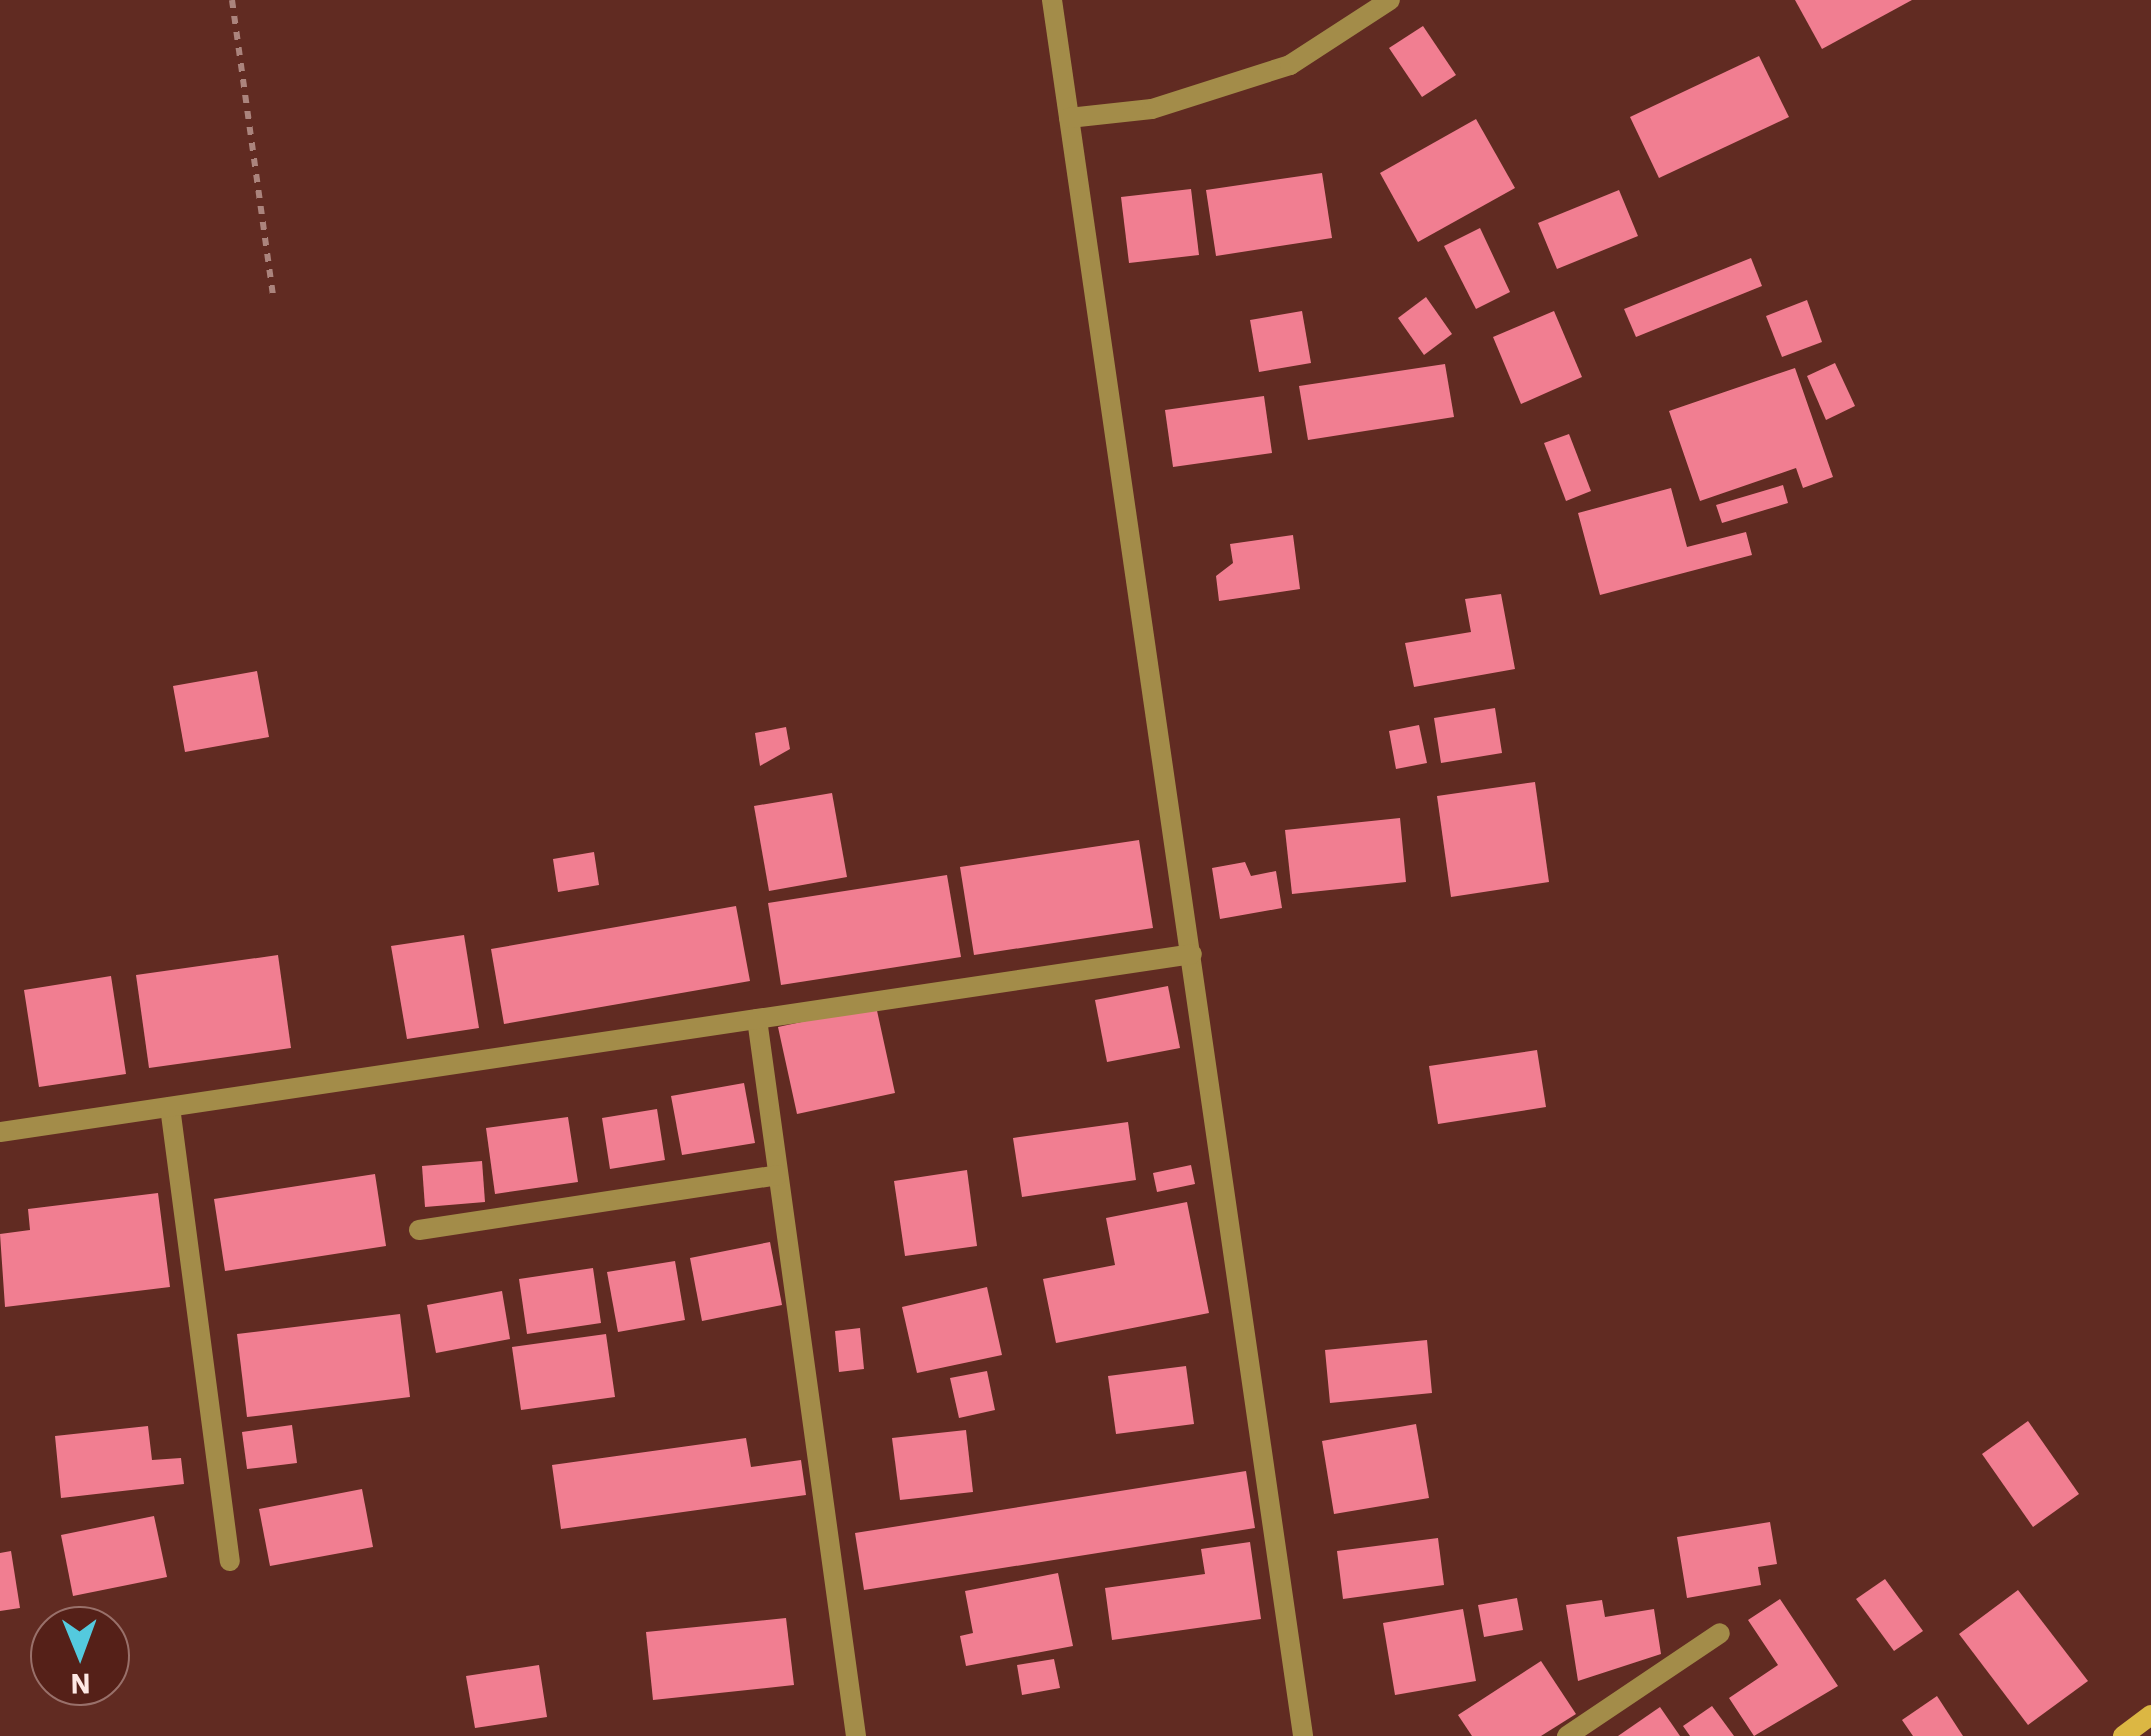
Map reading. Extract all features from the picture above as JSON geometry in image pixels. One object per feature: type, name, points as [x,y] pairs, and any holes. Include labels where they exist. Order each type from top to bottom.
[{"type":"main road","points":[[2122,1736],[2151,1715]]},
{"type":"street","points":[[1052,0],[1303,1736]]},
{"type":"street","points":[[1069,118],[1152,109],[1290,64],[1390,0]]},
{"type":"street","points":[[0,1132],[1192,954]]},
{"type":"street","points":[[757,1019],[856,1736]]},
{"type":"street","points":[[170,1107],[230,1561]]},
{"type":"street","points":[[419,1230],[778,1176]]},
{"type":"street","points":[[1568,1736],[1720,1633]]},
{"type":"path","points":[[232,0],[273,294]]},
{"type":"building","points":[[1795,0],[1912,0],[1822,49]]},
{"type":"building","points":[[1423,26],[1456,75],[1422,97],[1389,48]]},
{"type":"building","points":[[1759,56],[1789,117],[1659,178],[1630,117]]},
{"type":"building","points":[[1476,119],[1515,188],[1418,242],[1380,173]]},
{"type":"building","points":[[1322,173],[1332,238],[1216,256],[1206,190]]},
{"type":"building","points":[[1191,189],[1199,255],[1129,263],[1121,197]]},
{"type":"building","points":[[1619,190],[1638,236],[1557,269],[1538,223]]},
{"type":"building","points":[[1480,228],[1510,292],[1476,309],[1444,246]]},
{"type":"building","points":[[1751,258],[1762,286],[1636,337],[1624,309]]},
{"type":"building","points":[[1426,297],[1452,334],[1424,355],[1398,318]]},
{"type":"building","points":[[1807,300],[1822,342],[1782,357],[1766,316]]},
{"type":"building","points":[[1302,311],[1311,363],[1259,372],[1250,320]]},
{"type":"building","points":[[1554,311],[1582,377],[1521,404],[1493,337]]},
{"type":"building","points":[[1835,363],[1855,406],[1826,420],[1807,376]]},
{"type":"building","points":[[1445,364],[1454,417],[1308,440],[1299,386]]},
{"type":"building","points":[[1795,368],[1833,477],[1803,488],[1796,468],[1700,501],[1669,411]]},
{"type":"building","points":[[1264,396],[1272,453],[1173,467],[1165,410]]},
{"type":"building","points":[[1569,434],[1591,491],[1566,501],[1544,443]]},
{"type":"building","points":[[1783,485],[1788,503],[1722,523],[1716,505]]},
{"type":"building","points":[[1671,488],[1687,547],[1746,532],[1752,555],[1600,595],[1578,513]]},
{"type":"building","points":[[1293,535],[1300,589],[1219,601],[1216,576],[1233,563],[1230,544]]},
{"type":"building","points":[[1501,594],[1515,669],[1414,687],[1405,643],[1471,632],[1465,599]]},
{"type":"building","points":[[257,671],[269,737],[185,752],[173,686]]},
{"type":"building","points":[[1495,708],[1502,753],[1441,763],[1434,718]]},
{"type":"building","points":[[1419,725],[1427,763],[1396,769],[1389,731]]},
{"type":"building","points":[[786,727],[790,749],[760,766],[755,733]]},
{"type":"building","points":[[1535,782],[1549,882],[1451,897],[1437,796]]},
{"type":"building","points":[[832,793],[847,877],[769,891],[754,806]]},
{"type":"building","points":[[1400,818],[1406,882],[1292,894],[1285,830]]},
{"type":"building","points":[[1139,840],[1153,928],[974,955],[960,867]]},
{"type":"building","points":[[594,852],[599,885],[558,892],[553,859]]},
{"type":"building","points":[[1245,862],[1251,876],[1276,871],[1282,908],[1220,919],[1212,868]]},
{"type":"building","points":[[947,875],[961,957],[781,985],[768,903]]},
{"type":"building","points":[[736,906],[750,981],[504,1024],[491,949]]},
{"type":"building","points":[[464,935],[479,1028],[407,1039],[391,946]]},
{"type":"building","points":[[278,955],[291,1048],[149,1068],[136,975]]},
{"type":"building","points":[[111,976],[126,1074],[39,1087],[24,990]]},
{"type":"building","points":[[1168,986],[1180,1048],[1107,1062],[1095,1000]]},
{"type":"building","points":[[876,1006],[895,1093],[797,1114],[778,1027]]},
{"type":"building","points":[[1537,1050],[1546,1107],[1438,1124],[1429,1066]]},
{"type":"building","points":[[744,1083],[755,1143],[682,1155],[671,1096]]},
{"type":"building","points":[[657,1109],[665,1160],[610,1169],[602,1118]]},
{"type":"building","points":[[568,1117],[578,1182],[495,1194],[486,1128]]},
{"type":"building","points":[[1128,1122],[1136,1180],[1022,1197],[1013,1138]]},
{"type":"building","points":[[482,1161],[485,1202],[425,1207],[422,1166]]},
{"type":"building","points":[[1191,1165],[1195,1184],[1157,1192],[1153,1173]]},
{"type":"building","points":[[967,1170],[977,1246],[905,1256],[894,1181]]},
{"type":"building","points":[[375,1174],[386,1246],[225,1271],[214,1199]]},
{"type":"building","points":[[158,1193],[170,1287],[5,1307],[0,1234],[30,1230],[28,1209]]},
{"type":"building","points":[[1187,1202],[1209,1313],[1056,1343],[1043,1279],[1115,1265],[1106,1218]]},
{"type":"building","points":[[770,1242],[782,1305],[702,1321],[690,1258]]},
{"type":"building","points":[[675,1261],[685,1320],[618,1332],[607,1272]]},
{"type":"building","points":[[593,1268],[601,1323],[527,1334],[519,1279]]},
{"type":"building","points":[[987,1287],[1002,1355],[917,1373],[902,1307]]},
{"type":"building","points":[[502,1291],[510,1339],[436,1353],[427,1305]]},
{"type":"building","points":[[400,1314],[410,1397],[247,1417],[237,1334]]},
{"type":"building","points":[[860,1328],[864,1369],[839,1372],[835,1331]]},
{"type":"building","points":[[606,1334],[615,1397],[521,1410],[512,1347]]},
{"type":"building","points":[[1427,1340],[1432,1393],[1330,1403],[1325,1350]]},
{"type":"building","points":[[1186,1366],[1194,1424],[1116,1434],[1108,1376]]},
{"type":"building","points":[[987,1371],[995,1410],[959,1418],[950,1378]]},
{"type":"building","points":[[2028,1421],[2079,1494],[2033,1527],[1982,1454]]},
{"type":"building","points":[[1416,1424],[1429,1498],[1334,1514],[1322,1441]]},
{"type":"building","points":[[292,1425],[297,1463],[247,1469],[242,1432]]},
{"type":"building","points":[[148,1426],[152,1460],[181,1458],[184,1484],[61,1498],[55,1436]]},
{"type":"building","points":[[966,1430],[973,1492],[900,1500],[892,1438]]},
{"type":"building","points":[[746,1438],[751,1467],[801,1460],[806,1495],[561,1529],[552,1465]]},
{"type":"building","points":[[1246,1471],[1255,1528],[864,1590],[855,1533]]},
{"type":"building","points":[[362,1489],[373,1547],[270,1566],[259,1509]]},
{"type":"building","points":[[154,1516],[167,1577],[73,1596],[61,1535]]},
{"type":"building","points":[[1770,1522],[1777,1564],[1758,1567],[1761,1585],[1687,1598],[1677,1537]]},
{"type":"building","points":[[1438,1538],[1444,1585],[1343,1599],[1337,1551]]},
{"type":"building","points":[[1250,1542],[1261,1619],[1112,1640],[1105,1588],[1205,1574],[1201,1549]]},
{"type":"building","points":[[11,1551],[20,1608],[0,1611],[0,1553]]},
{"type":"building","points":[[1058,1573],[1073,1646],[966,1666],[960,1636],[973,1633],[965,1591]]},
{"type":"building","points":[[1885,1579],[1923,1631],[1894,1651],[1856,1599]]},
{"type":"building","points":[[2018,1590],[2088,1681],[2028,1725],[1959,1634]]},
{"type":"building","points":[[1517,1598],[1523,1630],[1484,1637],[1478,1605]]},
{"type":"building","points":[[1780,1599],[1838,1686],[1754,1736],[1729,1698],[1778,1665],[1748,1620]]},
{"type":"building","points":[[1602,1600],[1605,1617],[1654,1609],[1661,1654],[1578,1681],[1566,1605]]},
{"type":"building","points":[[1463,1609],[1476,1681],[1395,1695],[1383,1623]]},
{"type":"building","points":[[786,1618],[794,1685],[653,1700],[646,1632]]},
{"type":"building","points":[[1054,1659],[1060,1688],[1022,1695],[1017,1665]]},
{"type":"building","points":[[1541,1661],[1576,1714],[1541,1736],[1472,1736],[1458,1715]]},
{"type":"building","points":[[539,1665],[547,1717],[475,1728],[466,1676]]},
{"type":"building","points":[[1937,1696],[1963,1736],[1913,1736],[1902,1720]]},
{"type":"building","points":[[1712,1706],[1734,1736],[1690,1736],[1683,1726]]},
{"type":"building","points":[[1660,1707],[1680,1736],[1618,1736]]}]
